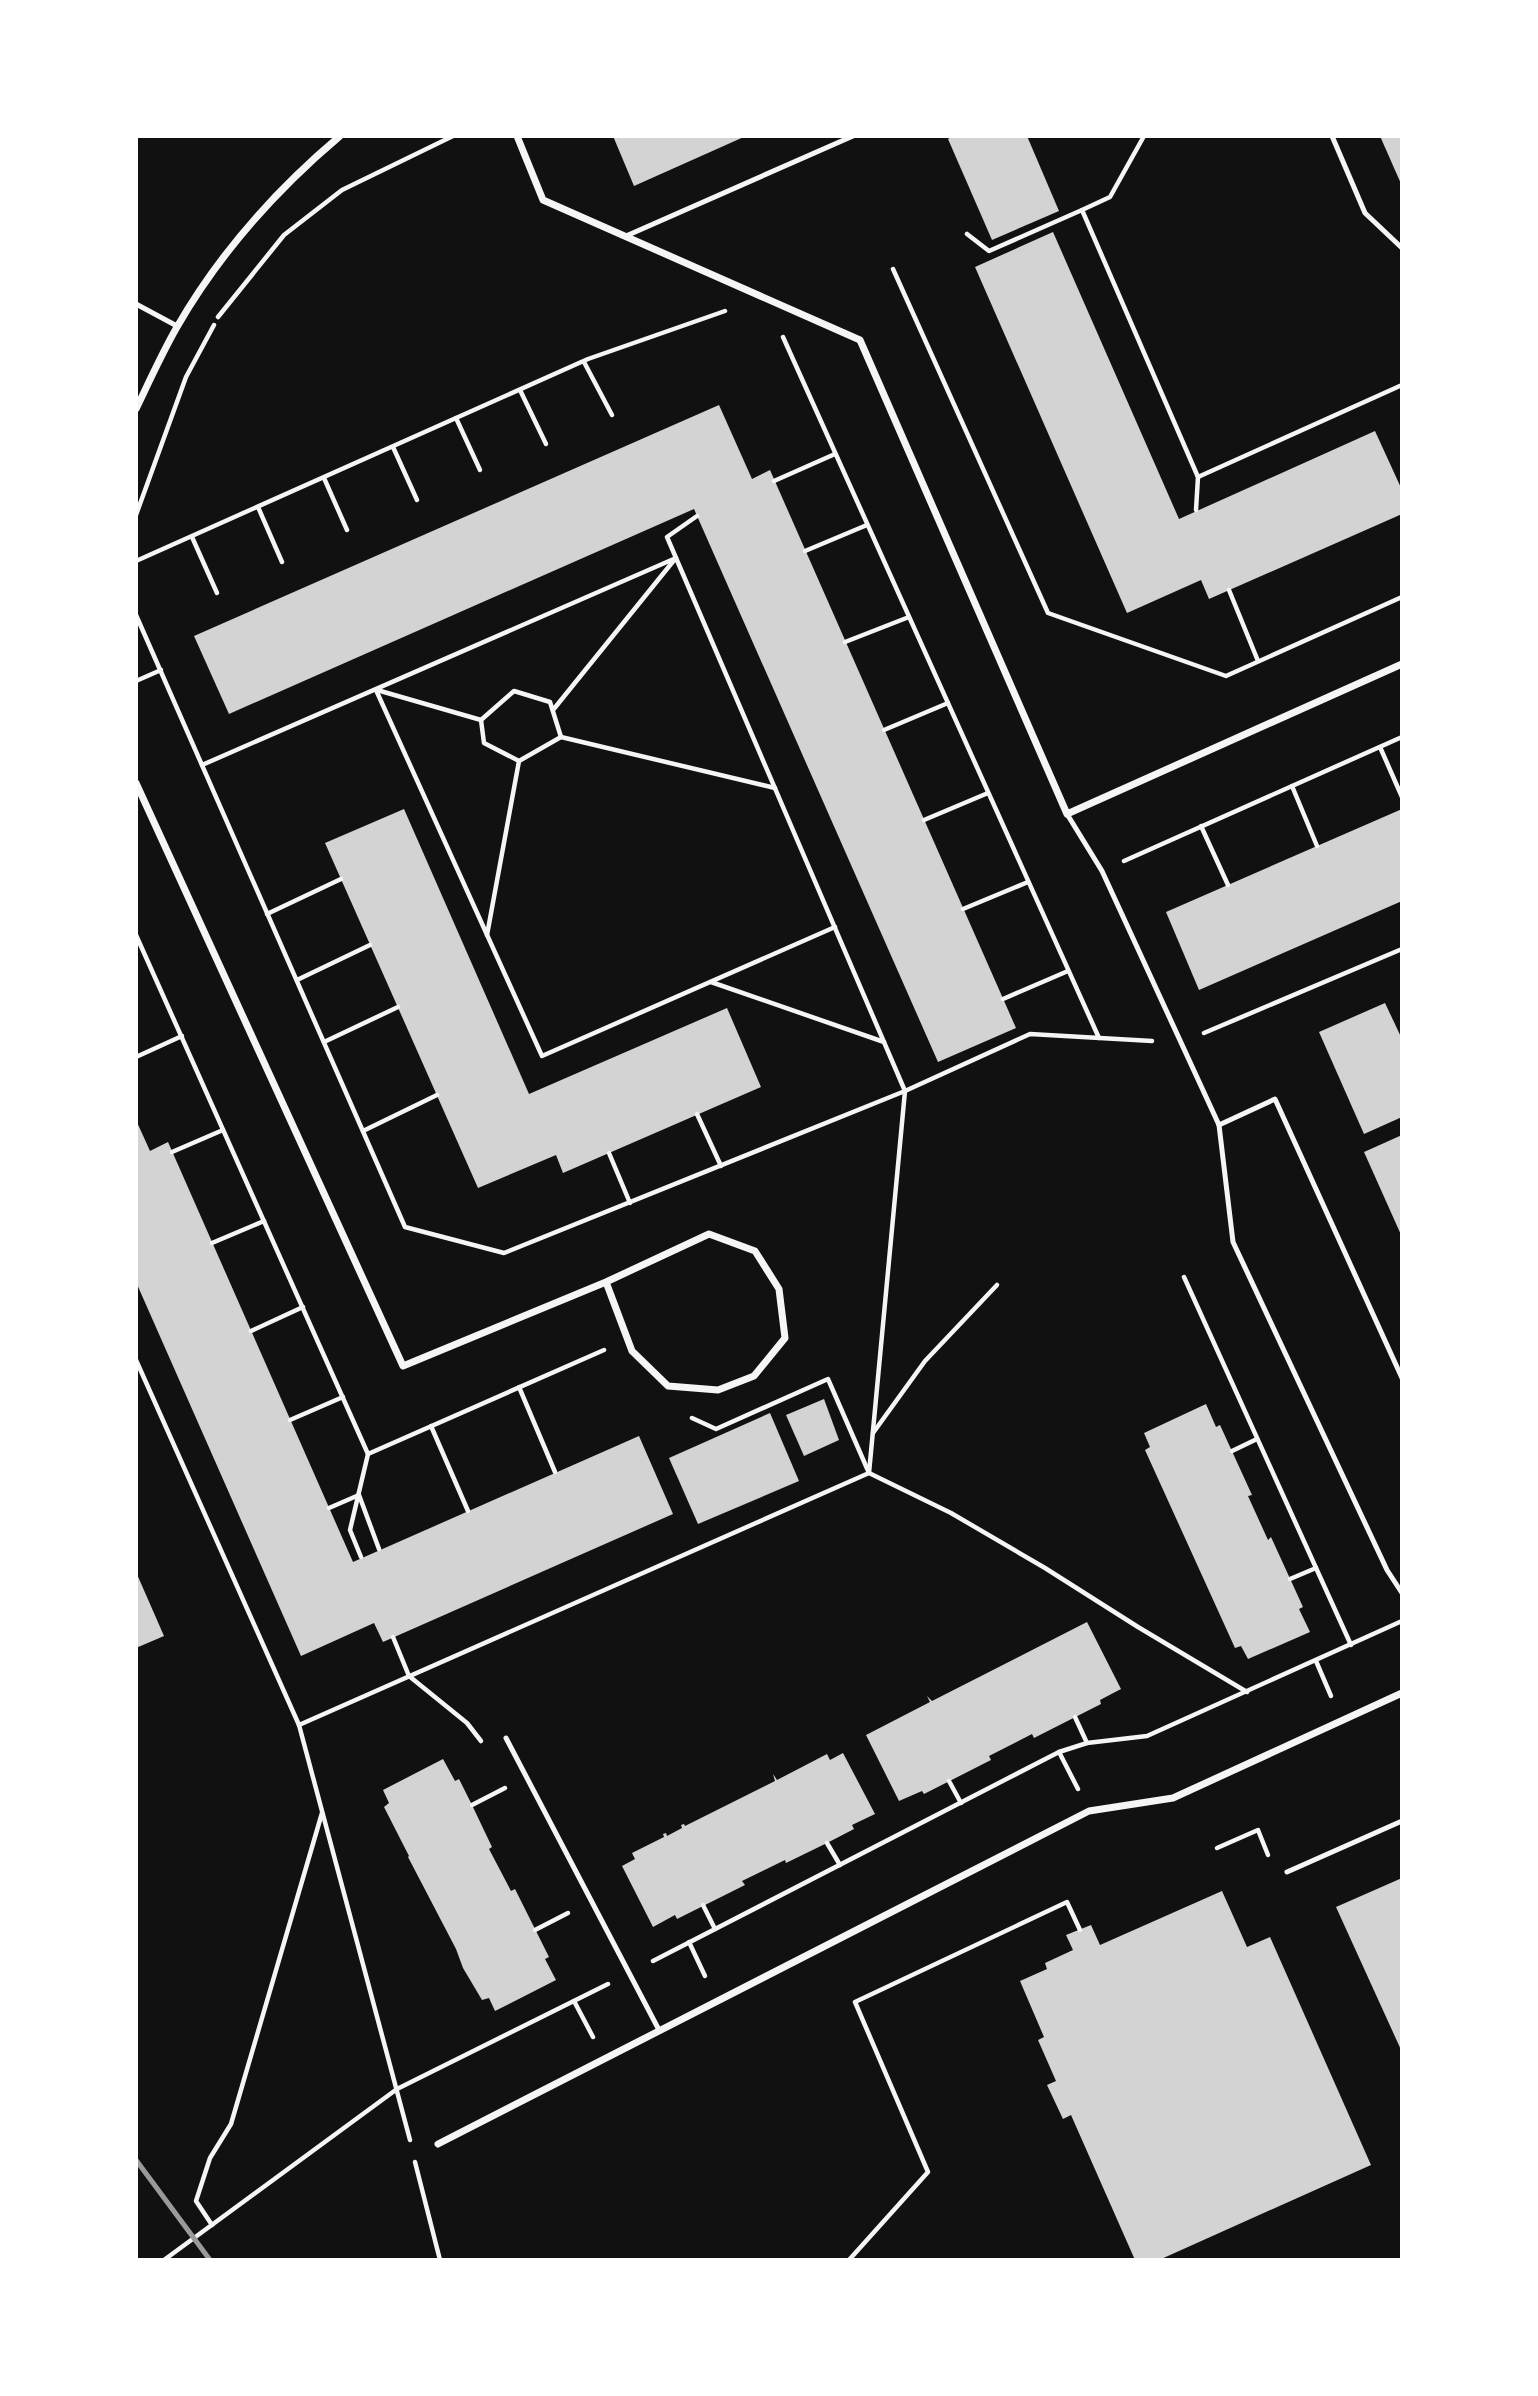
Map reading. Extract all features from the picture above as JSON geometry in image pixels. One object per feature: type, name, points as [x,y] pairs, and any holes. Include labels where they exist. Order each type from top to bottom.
[{"type":"street","points":[[136,409],[177,327],[251,223],[299,171],[340,136]]},
{"type":"street","points":[[517,136],[543,200],[860,340],[1067,814],[1402,664]]},
{"type":"street","points":[[136,783],[403,1366],[606,1282],[709,1234],[755,1251],[779,1289],[785,1338],[754,1376],[718,1390],[668,1387],[632,1352],[606,1282]]},
{"type":"street","points":[[438,2144],[1089,1811],[1173,1798],[1402,1693]]},
{"type":"lane","points":[[626,236],[853,136]]},
{"type":"lane","points":[[1332,136],[1365,213],[1402,248]]},
{"type":"lane","points":[[136,304],[177,327]]},
{"type":"lane","points":[[1067,814],[1102,871],[1219,1125],[1233,1242],[1387,1570],[1402,1593]]},
{"type":"lane","points":[[1219,1125],[1275,1099],[1402,1378]]},
{"type":"lane","points":[[506,1738],[659,2030]]},
{"type":"lane","points":[[1287,1872],[1402,1821]]},
{"type":"path","points":[[136,515],[186,377],[217,319],[284,235],[342,190],[453,136]]},
{"type":"path","points":[[967,234],[989,251],[1110,197],[1144,136]]},
{"type":"path","points":[[1082,210],[1198,477],[1196,510]]},
{"type":"path","points":[[893,269],[1048,613],[1226,676],[1402,597]]},
{"type":"path","points":[[136,561],[584,362],[765,298],[1099,1038]]},
{"type":"path","points":[[584,362],[612,415]]},
{"type":"path","points":[[1198,477],[1402,385]]},
{"type":"path","points":[[520,390],[546,444]]},
{"type":"path","points":[[456,418],[480,470]]},
{"type":"path","points":[[393,447],[416,500]]},
{"type":"path","points":[[774,481],[835,454]]},
{"type":"path","points":[[324,478],[347,530]]},
{"type":"path","points":[[258,507],[282,562]]},
{"type":"path","points":[[667,537],[697,516]]},
{"type":"path","points":[[805,551],[867,525]]},
{"type":"path","points":[[192,537],[217,593]]},
{"type":"path","points":[[202,765],[676,558],[553,710]]},
{"type":"path","points":[[1229,590],[1258,661]]},
{"type":"path","points":[[136,615],[405,1227],[504,1253],[905,1091],[1030,1034],[1181,1043],[1401,950]]},
{"type":"path","points":[[845,642],[909,617]]},
{"type":"path","points":[[136,681],[161,670]]},
{"type":"path","points":[[376,690],[481,720]]},
{"type":"path","points":[[376,690],[542,1056],[835,927]]},
{"type":"path","points":[[481,720],[514,691],[550,702],[561,737]]},
{"type":"path","points":[[884,730],[948,703]]},
{"type":"path","points":[[481,720],[484,743],[519,761]]},
{"type":"path","points":[[487,935],[519,761],[561,737],[775,788]]},
{"type":"path","points":[[1102,871],[1402,737]]},
{"type":"path","points":[[1380,747],[1402,797]]},
{"type":"path","points":[[1292,786],[1317,846]]},
{"type":"path","points":[[924,820],[988,793]]},
{"type":"path","points":[[1201,826],[1228,885]]},
{"type":"path","points":[[267,914],[341,879]]},
{"type":"path","points":[[963,909],[1028,882]]},
{"type":"path","points":[[136,935],[139,948],[182,1036],[368,1454],[350,1530],[362,1557]]},
{"type":"path","points":[[297,980],[370,945]]},
{"type":"path","points":[[1003,999],[1068,971]]},
{"type":"path","points":[[710,982],[884,1042]]},
{"type":"path","points":[[324,1042],[398,1007]]},
{"type":"path","points":[[136,1057],[182,1036]]},
{"type":"path","points":[[363,1131],[437,1096]]},
{"type":"path","points":[[697,1114],[721,1166]]},
{"type":"path","points":[[172,1152],[223,1130]]},
{"type":"path","points":[[608,1153],[631,1203]]},
{"type":"path","points":[[212,1243],[264,1221]]},
{"type":"path","points":[[1184,1277],[1352,1645]]},
{"type":"path","points":[[872,1433],[925,1361],[996,1285]]},
{"type":"path","points":[[251,1331],[303,1307]]},
{"type":"path","points":[[368,1454],[603,1349],[611,1358]]},
{"type":"path","points":[[136,1360],[299,1725],[410,2141]]},
{"type":"path","points":[[692,1417],[716,1429],[828,1379],[869,1473],[962,1520],[1247,1692]]},
{"type":"path","points":[[519,1387],[555,1472]]},
{"type":"path","points":[[290,1420],[343,1396]]},
{"type":"path","points":[[431,1426],[468,1511]]},
{"type":"path","points":[[1232,1451],[1257,1439]]},
{"type":"path","points":[[329,1508],[359,1495]]},
{"type":"path","points":[[359,1495],[379,1549]]},
{"type":"path","points":[[1290,1579],[1316,1568]]},
{"type":"path","points":[[164,2259],[397,2089],[630,1973],[1059,1752],[1087,1743],[1147,1736],[1402,1621]]},
{"type":"path","points":[[393,1637],[409,1676],[467,1723],[481,1741]]},
{"type":"path","points":[[1316,1661],[1343,1720]]},
{"type":"path","points":[[1075,1717],[1087,1743]]},
{"type":"path","points":[[1059,1752],[1089,1811]]},
{"type":"path","points":[[949,1781],[961,1803]]},
{"type":"path","points":[[472,1805],[505,1788]]},
{"type":"path","points":[[212,2225],[196,2201],[210,2158],[231,2124],[323,1812]]},
{"type":"path","points":[[827,1843],[840,1866]]},
{"type":"path","points":[[849,2259],[928,2172],[855,2002],[1067,1902],[1080,1930]]},
{"type":"path","points":[[703,1905],[715,1929]]},
{"type":"path","points":[[535,1930],[568,1913]]},
{"type":"path","points":[[689,1942],[716,2001]]},
{"type":"path","points":[[574,2001],[604,2059]]},
{"type":"path","points":[[413,2154],[440,2259]]},
{"type":"building","points":[[613,136],[746,136],[634,186]]},
{"type":"building","points":[[953,136],[1027,136],[1059,211],[992,240],[948,139]]},
{"type":"building","points":[[1380,136],[1402,136],[1402,186]]},
{"type":"building","points":[[1053,232],[1179,519],[1375,431],[1402,490],[1402,514],[1209,599],[1201,580],[1127,613],[975,267]]},
{"type":"building","points":[[719,405],[752,479],[770,470],[1016,1028],[938,1062],[694,509],[229,714],[194,636]]},
{"type":"building","points":[[404,809],[529,1094],[727,1008],[761,1087],[563,1173],[556,1155],[478,1188],[325,843]]},
{"type":"building","points":[[1402,809],[1402,901],[1199,990],[1166,912]]},
{"type":"building","points":[[1385,1003],[1402,1039],[1402,1117],[1364,1134],[1319,1032]]},
{"type":"building","points":[[136,1120],[150,1151],[168,1142],[353,1562],[639,1436],[673,1514],[383,1642],[374,1623],[301,1656],[136,1282]]},
{"type":"building","points":[[1402,1135],[1402,1237],[1364,1152]]},
{"type":"building","points":[[824,1399],[839,1440],[804,1456],[786,1415]]},
{"type":"building","points":[[1206,1404],[1216,1427],[1220,1425],[1252,1495],[1248,1496],[1268,1540],[1271,1537],[1303,1607],[1299,1609],[1310,1632],[1248,1659],[1241,1646],[1235,1648],[1145,1450],[1150,1447],[1144,1433]]},
{"type":"building","points":[[770,1413],[799,1481],[698,1524],[669,1458]]},
{"type":"building","points":[[136,1572],[164,1636],[136,1648]]},
{"type":"building","points":[[1087,1622],[1121,1689],[1100,1700],[1101,1704],[1034,1738],[1032,1734],[989,1756],[991,1760],[924,1794],[922,1791],[899,1801],[866,1735],[930,1702],[927,1696],[932,1701]]},
{"type":"building","points":[[843,1753],[875,1814],[852,1825],[854,1829],[827,1843],[742,1881],[745,1885],[677,1919],[675,1915],[653,1927],[622,1866],[635,1859],[632,1853],[664,1837],[663,1834],[666,1833],[667,1836],[682,1828],[681,1825],[685,1826],[775,1781],[773,1774],[777,1780],[827,1754],[830,1760]]},
{"type":"building","points":[[443,1759],[455,1781],[459,1779],[492,1847],[489,1849],[511,1891],[515,1889],[549,1957],[545,1959],[556,1980],[495,2011],[489,1998],[482,2000],[463,1968],[384,1807],[389,1803],[383,1790]]},
{"type":"building","points":[[1402,1878],[1402,2052],[1336,1907]]},
{"type":"building","points":[[1222,1891],[1247,1947],[1270,1937],[1371,2165],[1159,2260],[1135,2260],[1071,2115],[1063,2119],[1047,2085],[1056,2081],[1038,2040],[1044,2037],[1020,1981],[1047,1969],[1045,1963],[1073,1950],[1066,1935],[1091,1925],[1100,1945]]},
{"type":"railway","points":[[136,2160],[210,2260]]}]
